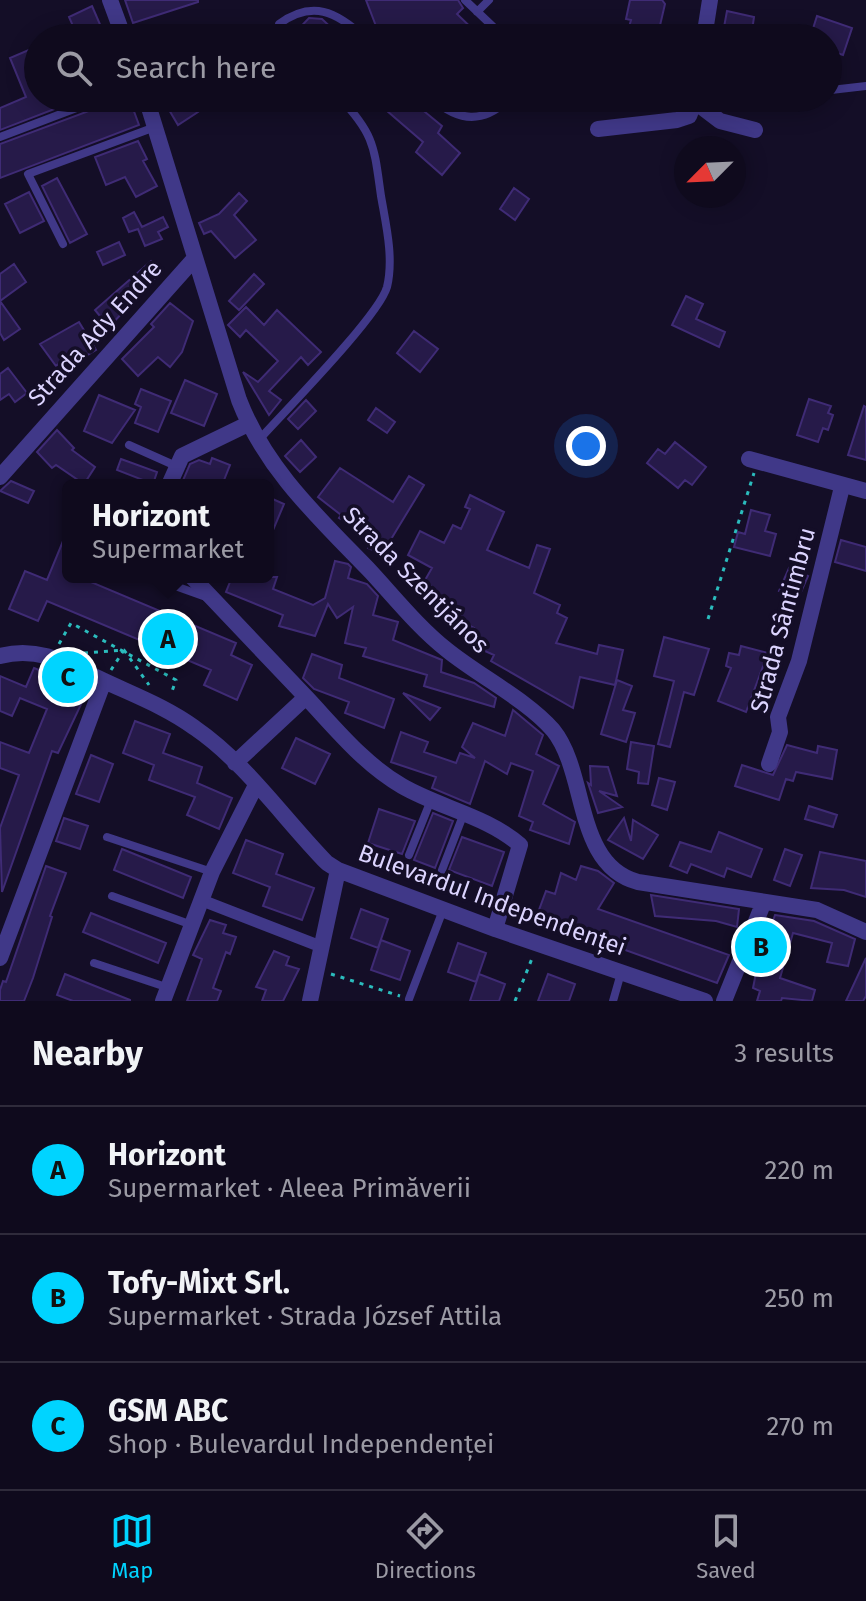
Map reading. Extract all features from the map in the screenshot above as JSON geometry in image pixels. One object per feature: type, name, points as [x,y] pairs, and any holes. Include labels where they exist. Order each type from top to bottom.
[{"type":"street","points":[[110,0],[119,24]]},
{"type":"street","points":[[706,24],[710,0]]},
{"type":"street","name":"Strada Szentjános","points":[[150,112],[248,424],[257,441],[300,497],[443,647],[487,682],[532,709],[556,734],[569,760],[588,822],[604,858],[615,872],[638,882],[763,904],[817,910],[866,932]]},
{"type":"street","points":[[598,129],[677,120],[689,116],[691,112]]},
{"type":"street","points":[[710,112],[720,121],[755,130]]},
{"type":"street","name":"Strada Ady Endre","points":[[0,477],[195,258]]},
{"type":"street","points":[[171,479],[176,466],[194,448],[248,424]]},
{"type":"street","points":[[754,460],[842,487],[866,491]]},
{"type":"street","name":"Strada Sântimbru","points":[[769,764],[780,732],[778,717],[799,661],[842,487]]},
{"type":"street","points":[[197,583],[382,774],[516,841],[522,849],[495,929]]},
{"type":"street","name":"Bulevardul Independenței","points":[[0,656],[20,651],[52,656],[165,708],[198,730],[235,763],[327,863],[338,870],[495,929],[705,1001]]},
{"type":"street","points":[[0,958],[104,681]]},
{"type":"street","points":[[235,763],[306,697]]},
{"type":"street","points":[[166,995],[212,872],[256,785]]},
{"type":"street","points":[[310,1001],[338,870]]},
{"type":"street","points":[[201,900],[322,947]]},
{"type":"street","points":[[724,1001],[763,904]]},
{"type":"lane","points":[[465,0],[490,24]]},
{"type":"lane","points":[[477,12],[489,0]]},
{"type":"lane","points":[[279,24],[299,3],[307,1],[332,8],[350,24]]},
{"type":"lane","points":[[842,89],[866,86]]},
{"type":"lane","points":[[0,137],[66,112]]},
{"type":"lane","points":[[257,441],[369,315],[387,287],[389,241],[373,143],[362,121],[353,112]]},
{"type":"lane","points":[[449,112],[474,119],[491,112]]},
{"type":"lane","points":[[63,244],[28,174],[155,127]]},
{"type":"lane","points":[[129,445],[176,466]]},
{"type":"lane","points":[[166,583],[210,599]]},
{"type":"lane","points":[[409,855],[431,800]]},
{"type":"lane","points":[[442,870],[464,813]]},
{"type":"lane","points":[[107,837],[212,872]]},
{"type":"lane","points":[[112,896],[192,925]]},
{"type":"lane","points":[[409,999],[443,910]]},
{"type":"lane","points":[[94,963],[166,995]]},
{"type":"lane","points":[[613,1001],[621,973]]},
{"type":"path","points":[[708,619],[754,460]]},
{"type":"path","points":[[52,656],[71,623],[176,680]]},
{"type":"path","points":[[81,653],[124,650]]},
{"type":"path","points":[[104,681],[124,650]]},
{"type":"path","points":[[124,650],[165,708]]},
{"type":"path","points":[[515,1001],[539,944]]},
{"type":"path","points":[[317,970],[409,999]]},
{"type":"building","points":[[125,0],[198,0],[198,2],[133,23]]},
{"type":"building","points":[[366,0],[458,0],[463,8],[457,14],[467,24],[375,24]]},
{"type":"building","points":[[630,0],[662,0],[665,4],[660,24],[630,24],[631,20],[626,19]]},
{"type":"building","points":[[92,6],[100,24],[72,24],[69,17]]},
{"type":"building","points":[[727,11],[754,17],[753,24],[725,24]]},
{"type":"building","points":[[817,16],[840,24],[814,24]]},
{"type":"building","points":[[309,18],[322,19],[327,24],[303,24]]},
{"type":"building","points":[[842,25],[852,28],[842,55]]},
{"type":"building","points":[[24,52],[24,92],[10,58]]},
{"type":"building","points":[[24,98],[24,112],[47,112],[0,130],[0,108]]},
{"type":"building","points":[[86,112],[134,112],[139,125],[0,178],[0,144]]},
{"type":"building","points":[[170,112],[198,112],[178,125]]},
{"type":"building","points":[[388,112],[425,112],[442,126],[438,133],[460,153],[442,175],[416,152],[423,142]]},
{"type":"building","points":[[138,141],[147,159],[143,161],[157,186],[136,197],[125,177],[106,185],[95,157]]},
{"type":"building","points":[[57,178],[87,234],[70,243],[42,186]]},
{"type":"building","points":[[514,188],[529,199],[515,220],[500,209]]},
{"type":"building","points":[[29,192],[44,221],[20,233],[5,204]]},
{"type":"building","points":[[239,193],[247,201],[234,215],[256,240],[235,258],[211,231],[204,234],[199,223],[219,214]]},
{"type":"building","points":[[134,212],[142,227],[163,217],[168,227],[158,232],[162,239],[145,246],[138,229],[129,232],[123,218]]},
{"type":"building","points":[[119,242],[125,255],[103,265],[97,252]]},
{"type":"building","points":[[151,261],[162,271],[109,327],[95,310]]},
{"type":"building","points":[[14,264],[26,282],[0,301],[0,274]]},
{"type":"building","points":[[254,274],[264,284],[239,310],[229,301]]},
{"type":"building","points":[[686,296],[703,304],[696,319],[725,332],[719,347],[672,325]]},
{"type":"building","points":[[0,301],[20,329],[4,340],[0,333]]},
{"type":"building","points":[[170,303],[193,321],[182,352],[170,367],[158,357],[138,376],[122,359],[154,327],[151,324]]},
{"type":"building","points":[[246,307],[264,325],[277,310],[321,352],[308,365],[301,357],[269,391],[281,400],[269,415],[243,372],[258,382],[278,361],[246,330],[240,337],[228,325]]},
{"type":"building","points":[[79,322],[96,350],[79,360],[74,351],[56,366],[40,344]]},
{"type":"building","points":[[414,331],[438,349],[420,372],[397,353]]},
{"type":"building","points":[[8,368],[27,393],[15,402],[9,394],[0,400],[0,374]]},
{"type":"building","points":[[185,380],[217,394],[204,426],[171,413]]},
{"type":"building","points":[[141,389],[171,401],[158,432],[135,423],[141,407],[135,404]]},
{"type":"building","points":[[99,395],[135,410],[112,443],[84,431]]},
{"type":"building","points":[[809,399],[831,406],[828,413],[833,415],[828,430],[823,428],[818,442],[797,435]]},
{"type":"building","points":[[306,400],[316,411],[298,429],[288,419]]},
{"type":"building","points":[[866,407],[866,460],[848,455]]},
{"type":"building","points":[[376,408],[395,422],[387,433],[368,420]]},
{"type":"building","points":[[57,430],[74,448],[72,450],[95,467],[87,479],[77,479],[56,465],[52,468],[37,452]]},
{"type":"building","points":[[301,440],[316,457],[300,472],[285,456]]},
{"type":"building","points":[[675,442],[706,467],[692,485],[685,480],[678,488],[647,463],[658,449],[665,454]]},
{"type":"building","points":[[212,458],[230,465],[224,479],[184,479],[190,464],[199,460],[210,464]]},
{"type":"building","points":[[121,459],[157,472],[155,479],[140,479],[117,470]]},
{"type":"building","points":[[340,468],[393,502],[409,476],[424,485],[382,554],[368,548],[371,538],[339,518],[341,515],[318,497]]},
{"type":"building","points":[[11,481],[34,491],[28,503],[0,491]]},
{"type":"building","points":[[470,495],[504,512],[487,550],[529,568],[537,545],[550,549],[534,593],[560,605],[557,613],[567,618],[556,643],[597,654],[599,645],[623,650],[615,685],[580,677],[573,708],[491,661],[494,655],[467,643],[474,628],[439,610],[442,604],[428,595],[432,587],[424,582],[432,568],[408,555],[420,531],[444,543],[453,525],[461,529],[470,509],[465,507]]},
{"type":"building","points":[[274,500],[284,504],[274,528]]},
{"type":"building","points":[[751,510],[770,515],[765,531],[776,534],[770,556],[734,547],[738,532],[745,534]]},
{"type":"building","points":[[841,540],[866,547],[866,571],[835,562]]},
{"type":"building","points":[[62,544],[62,583],[93,583],[236,643],[231,655],[252,665],[237,700],[204,685],[211,670],[47,601],[38,621],[9,609],[25,571],[47,580]]},
{"type":"building","points":[[335,561],[348,564],[351,567],[348,578],[367,584],[378,596],[373,615],[398,622],[393,640],[442,660],[441,672],[474,683],[496,698],[494,707],[424,686],[427,675],[363,656],[366,648],[345,643],[353,607],[337,618],[328,604],[315,636],[279,626],[283,615],[226,592],[230,583],[274,583],[274,577],[277,577],[273,589],[313,605],[325,598]]},
{"type":"building","points":[[789,568],[808,576],[798,599],[779,591]]},
{"type":"building","points":[[664,637],[709,649],[694,695],[684,692],[670,747],[658,744],[674,681],[654,676]]},
{"type":"building","points":[[741,646],[768,653],[746,712],[718,701],[731,668],[726,666],[729,653],[739,655]]},
{"type":"building","points":[[312,654],[342,665],[339,678],[394,699],[384,728],[345,713],[349,702],[314,689],[303,678]]},
{"type":"building","points":[[34,668],[62,679],[60,684],[85,696],[58,753],[52,751],[2,892],[0,828],[19,775],[0,768],[0,742],[29,753],[47,709],[20,698],[12,716],[0,711],[0,676],[26,687]]},
{"type":"building","points":[[617,680],[632,686],[623,710],[635,713],[626,742],[601,734]]},
{"type":"building","points":[[403,693],[440,708],[430,720]]},
{"type":"building","points":[[513,710],[543,735],[536,754],[559,766],[543,804],[575,822],[569,844],[530,830],[533,822],[519,816],[533,771],[511,763],[507,774],[485,761],[470,804],[432,788],[436,777],[391,762],[401,732],[428,742],[424,752],[456,763],[460,753],[475,758],[462,747],[473,723],[505,736]]},
{"type":"building","points":[[135,721],[170,734],[163,753],[202,767],[197,783],[232,798],[219,829],[187,815],[195,797],[149,780],[154,765],[123,753]]},
{"type":"building","points":[[296,738],[330,754],[315,784],[282,768]]},
{"type":"building","points":[[631,742],[654,746],[648,784],[638,783],[639,772],[627,769]]},
{"type":"building","points":[[787,745],[817,753],[818,746],[837,750],[832,779],[796,772],[793,781],[786,779],[779,800],[735,786],[742,765],[773,775]]},
{"type":"building","points":[[91,755],[113,764],[99,802],[76,794]]},
{"type":"building","points":[[590,766],[608,767],[617,796],[599,791],[622,807],[598,813],[588,783],[591,785]]},
{"type":"building","points":[[659,778],[675,782],[667,810],[652,805]]},
{"type":"building","points":[[809,806],[837,815],[833,827],[805,819]]},
{"type":"building","points":[[379,809],[415,821],[402,854],[368,843]]},
{"type":"building","points":[[433,813],[453,821],[435,868],[414,860]]},
{"type":"building","points":[[64,818],[88,826],[80,849],[56,841]]},
{"type":"building","points":[[624,818],[631,841],[633,820],[658,835],[643,859],[608,840]]},
{"type":"building","points":[[719,832],[762,849],[751,877],[727,868],[724,877],[691,864],[687,873],[670,866],[680,842],[711,852]]},
{"type":"building","points":[[462,837],[504,852],[492,886],[449,870]]},
{"type":"building","points":[[246,840],[283,854],[276,874],[314,888],[302,920],[263,906],[270,887],[233,873]]},
{"type":"building","points":[[122,849],[191,877],[183,898],[114,870]]},
{"type":"building","points":[[785,849],[802,855],[790,886],[774,880]]},
{"type":"building","points":[[820,852],[866,861],[866,897],[844,890],[811,888]]},
{"type":"building","points":[[46,866],[66,873],[33,978],[24,1001],[0,1001],[3,981],[6,982]]},
{"type":"building","points":[[581,866],[598,871],[614,883],[598,909],[729,955],[717,983],[536,918],[546,891],[555,894],[561,873],[576,880]]},
{"type":"building","points":[[651,895],[739,909],[737,927],[716,921],[655,916]]},
{"type":"building","points":[[361,909],[388,919],[378,948],[351,938]]},
{"type":"building","points":[[91,913],[166,943],[158,963],[83,932]]},
{"type":"building","points":[[775,915],[814,921],[855,939],[848,966],[827,962],[832,943],[793,933],[780,978],[815,990],[812,1001],[782,998],[781,1001],[757,1001],[760,991],[753,988],[757,968]]},
{"type":"building","points":[[210,920],[226,925],[223,933],[236,937],[230,954],[226,952],[213,988],[221,991],[217,1001],[187,1001],[202,959],[193,955]]},
{"type":"building","points":[[381,940],[410,951],[400,980],[371,970]]},
{"type":"building","points":[[458,943],[486,953],[476,982],[448,972]]},
{"type":"building","points":[[274,951],[289,957],[286,965],[299,969],[283,1001],[262,1001],[266,990],[256,987]]},
{"type":"building","points":[[866,958],[866,996],[863,1001],[846,1001]]},
{"type":"building","points":[[65,974],[130,1001],[73,1001],[57,995]]},
{"type":"building","points":[[479,974],[505,984],[499,1001],[470,1001]]},
{"type":"building","points":[[548,974],[575,984],[569,1001],[538,1001]]},
{"type":"place","name":"Horizont","points":[[168,639]]},
{"type":"place","name":"GSM ABC","points":[[68,677]]},
{"type":"place","name":"Tofy-Mixt Srl.","points":[[761,947]]}]
